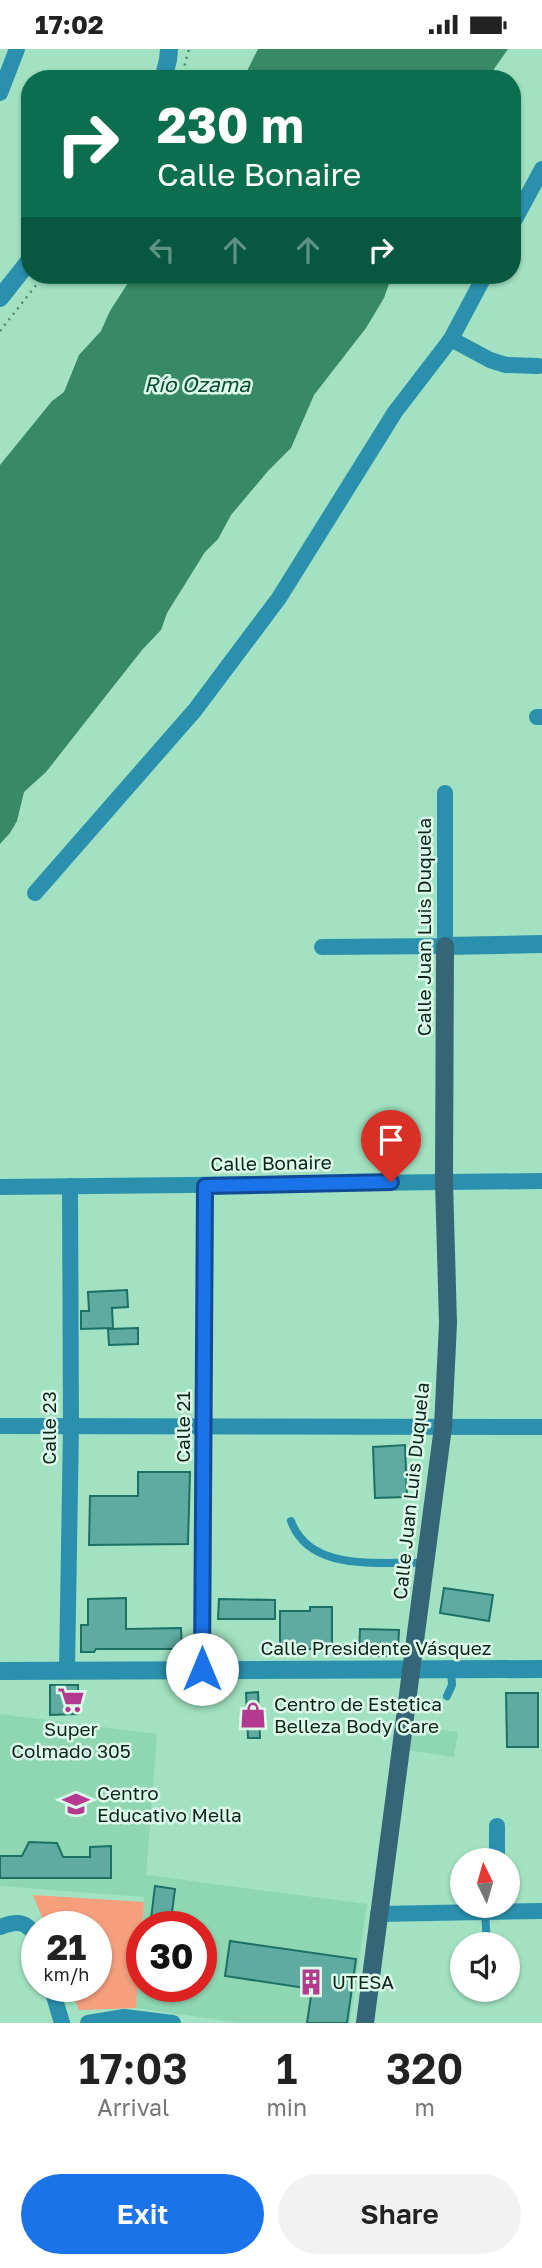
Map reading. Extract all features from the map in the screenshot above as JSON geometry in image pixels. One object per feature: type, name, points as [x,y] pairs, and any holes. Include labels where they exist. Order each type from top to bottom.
[{"type":"main road","name":"Calle Juan Luis Duquela","points":[[365,2023],[443,1427],[448,1323],[444,1182],[445,946]]},
{"type":"street","points":[[0,93],[17,49]]},
{"type":"street","points":[[165,70],[169,49]]},
{"type":"street","points":[[521,208],[542,169]]},
{"type":"street","points":[[0,298],[21,271]]},
{"type":"street","points":[[35,893],[195,710],[279,598],[395,412],[451,338],[480,284]]},
{"type":"street","points":[[451,338],[490,360],[506,365],[538,366]]},
{"type":"street","name":"Calle Juan Luis Duquela","points":[[445,793],[445,946]]},
{"type":"street","points":[[321,947],[542,944]]},
{"type":"street","name":"Calle Bonaire","points":[[0,1187],[542,1181]]},
{"type":"street","name":"Calle 23","points":[[67,1670],[71,1426],[70,1185]]},
{"type":"street","name":"Calle 21","points":[[202,1669],[205,1186]]},
{"type":"street","points":[[0,1426],[542,1427]]},
{"type":"street","name":"Calle Presidente Vásquez","points":[[0,1671],[542,1669]]},
{"type":"street","points":[[497,1826],[498,1848]]},
{"type":"street","points":[[520,1911],[542,1911]]},
{"type":"street","points":[[378,1914],[450,1912]]},
{"type":"street","points":[[3,1926],[21,1923]]},
{"type":"street","points":[[56,2002],[62,2023]]},
{"type":"street","points":[[88,2023],[124,2017],[173,2023]]},
{"type":"lane","points":[[291,1521],[296,1534],[323,1556],[344,1560],[425,1563]]},
{"type":"lane","points":[[447,1696],[452,1685],[451,1670]]},
{"type":"lane","points":[[406,1705],[435,1704]]},
{"type":"path","points":[[183,70],[189,49]]},
{"type":"path","points":[[0,331],[37,284]]},
{"type":"shaded area","points":[[0,1714],[157,1734],[146,1875],[367,1904],[350,2023],[241,2023],[136,2008],[136,2002],[217,2002],[217,1911],[143,1911],[144,1897],[0,1886]]},
{"type":"shaded area","points":[[411,1726],[458,1732],[454,1757],[407,1750]]},
{"type":"shaded area","points":[[33,1895],[144,1902],[143,1911],[126,1911],[126,2002],[136,2002],[136,2008],[79,2010],[76,2002],[112,2002],[112,1911],[40,1911]]},
{"type":"water","points":[[258,49],[508,49],[493,70],[248,70]]},
{"type":"water","name":"Río Ozama","points":[[127,284],[389,284],[384,298],[366,328],[314,395],[291,448],[231,515],[218,539],[205,552],[167,613],[161,630],[142,650],[46,772],[24,792],[17,821],[0,844],[0,465],[52,401],[64,392],[79,355],[101,331]]},
{"type":"building","points":[[127,1290],[128,1307],[112,1308],[113,1328],[81,1329],[81,1311],[89,1311],[88,1292]]},
{"type":"building","points":[[138,1328],[138,1344],[109,1345],[108,1329]]},
{"type":"building","points":[[405,1445],[407,1497],[375,1498],[373,1447]]},
{"type":"building","points":[[138,1472],[190,1472],[188,1544],[89,1545],[90,1496],[138,1496]]},
{"type":"building","points":[[444,1588],[493,1595],[489,1621],[440,1613]]},
{"type":"building","points":[[126,1598],[126,1629],[181,1628],[182,1649],[96,1649],[94,1652],[81,1652],[81,1625],[88,1625],[88,1599]]},
{"type":"building","points":[[219,1599],[275,1600],[275,1619],[218,1619]]},
{"type":"building","points":[[310,1607],[332,1607],[332,1649],[280,1649],[280,1611],[310,1611]]},
{"type":"building","points":[[360,1629],[399,1630],[398,1649],[389,1656],[359,1655]]},
{"type":"building","points":[[50,1685],[78,1685],[78,1714],[50,1715]]},
{"type":"building","name":"Centro de Estetica Belleza Body Care","points":[[258,1692],[260,1738],[248,1738],[246,1693]]},
{"type":"building","points":[[506,1693],[538,1693],[538,1747],[507,1747]]},
{"type":"building","name":"Centro Educativo Mella","points":[[29,1842],[57,1843],[63,1857],[90,1857],[90,1847],[111,1846],[111,1878],[0,1878],[0,1856],[22,1856]]},
{"type":"building","points":[[155,1886],[175,1889],[172,1911],[152,1911]]},
{"type":"building","name":"UTESA","points":[[230,1941],[356,1959],[347,2023],[307,2023],[312,1989],[225,1976]]},
{"type":"place","name":"Super Colmado 305","points":[[71,1700]]},
{"type":"place","name":"Centro de Estetica Belleza Body Care","points":[[253,1715]]},
{"type":"place","name":"Centro Educativo Mella","points":[[76,1804]]},
{"type":"place","name":"UTESA","points":[[311,1982]]},
{"type":"route","points":[[202,1669],[205,1186],[391,1182]]}]
